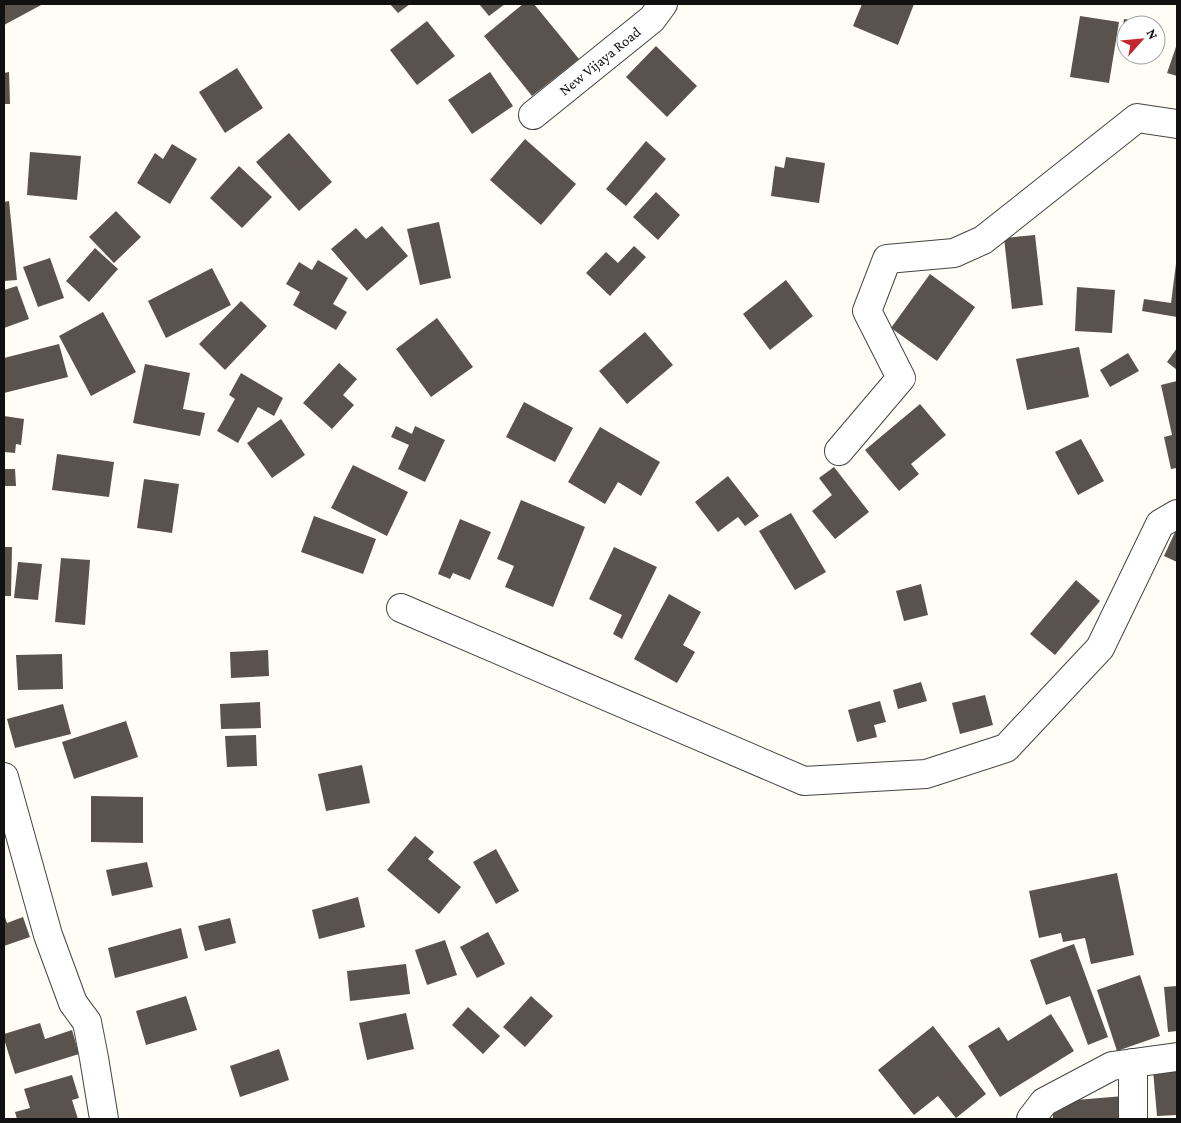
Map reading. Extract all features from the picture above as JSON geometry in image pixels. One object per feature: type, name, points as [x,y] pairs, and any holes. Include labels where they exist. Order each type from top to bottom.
[{"type":"street","name":"New Vijaya Road","points":[[533,115],[652,19],[662,4]]},
{"type":"street","points":[[839,451],[901,378],[867,311],[887,259],[954,253],[983,240],[1137,118],[1177,124]]},
{"type":"street","points":[[401,608],[804,781],[926,774],[1006,748],[1100,648],[1160,524],[1177,514]]},
{"type":"street","points":[[4,777],[48,935],[73,1003],[86,1022],[104,1119]]},
{"type":"street","points":[[1031,1119],[1044,1102],[1112,1066],[1177,1057]]},
{"type":"street","points":[[1133,1119],[1134,1063]]},
{"type":"building","points":[[4,4],[43,4],[4,25]]},
{"type":"building","points":[[390,4],[410,4],[398,13]]},
{"type":"building","points":[[479,4],[505,4],[489,16]]},
{"type":"building","points":[[523,4],[534,4],[579,59],[532,96],[484,36]]},
{"type":"building","points":[[862,4],[914,4],[898,45],[853,26]]},
{"type":"building","points":[[1080,16],[1116,22],[1116,40],[1109,83],[1070,77]]},
{"type":"building","points":[[427,21],[455,56],[417,85],[390,50]]},
{"type":"building","points":[[1177,44],[1177,76],[1167,73]]},
{"type":"building","points":[[656,46],[697,86],[667,117],[626,77]]},
{"type":"building","points":[[237,68],[263,108],[225,133],[199,92]]},
{"type":"building","points":[[9,72],[10,104],[4,104],[4,73]]},
{"type":"building","points":[[490,72],[513,106],[472,134],[448,100]]},
{"type":"building","points":[[289,133],[332,182],[299,211],[256,162]]},
{"type":"building","points":[[525,139],[576,184],[541,225],[490,180]]},
{"type":"building","points":[[646,141],[666,159],[626,206],[606,189]]},
{"type":"building","points":[[172,144],[197,159],[170,204],[137,183],[155,153],[163,159]]},
{"type":"building","points":[[30,152],[81,156],[77,200],[27,195]]},
{"type":"building","points":[[786,157],[825,163],[819,203],[771,196],[775,166],[784,168]]},
{"type":"building","points":[[239,166],[272,197],[242,228],[210,198]]},
{"type":"building","points":[[656,192],[680,215],[658,240],[633,217]]},
{"type":"building","points":[[9,201],[17,280],[4,281],[4,202]]},
{"type":"building","points":[[116,211],[141,237],[114,263],[89,237]]},
{"type":"building","points":[[439,222],[451,278],[420,285],[407,229]]},
{"type":"building","points":[[382,226],[408,256],[367,291],[331,249],[356,228],[366,239]]},
{"type":"building","points":[[1035,235],[1043,305],[1012,309],[1004,238]]},
{"type":"building","points":[[634,246],[646,257],[610,296],[586,273],[606,252],[618,263]]},
{"type":"building","points":[[95,248],[118,269],[89,302],[66,281]]},
{"type":"building","points":[[50,258],[64,298],[38,307],[23,267]]},
{"type":"building","points":[[318,260],[348,278],[333,304],[347,312],[336,330],[293,305],[300,292],[286,284],[299,262],[312,270]]},
{"type":"building","points":[[1176,264],[1177,317],[1142,311],[1144,299],[1171,303]]},
{"type":"building","points":[[212,268],[231,305],[166,338],[148,301]]},
{"type":"building","points":[[930,274],[975,307],[937,361],[891,328]]},
{"type":"building","points":[[786,280],[813,316],[770,350],[743,314]]},
{"type":"building","points":[[17,286],[29,319],[4,328],[4,290]]},
{"type":"building","points":[[1077,287],[1115,290],[1112,333],[1075,331]]},
{"type":"building","points":[[241,301],[267,326],[225,370],[199,344]]},
{"type":"building","points":[[103,312],[136,372],[91,396],[59,336]]},
{"type":"building","points":[[437,318],[473,367],[431,397],[396,349]]},
{"type":"building","points":[[645,332],[673,365],[627,404],[599,371]]},
{"type":"building","points":[[59,344],[68,377],[4,393],[4,358]]},
{"type":"building","points":[[1079,347],[1089,397],[1027,410],[1016,359]]},
{"type":"building","points":[[1177,348],[1177,370],[1167,362]]},
{"type":"building","points":[[1128,353],[1139,371],[1110,387],[1100,370]]},
{"type":"building","points":[[339,363],[357,379],[343,395],[354,405],[332,429],[303,403]]},
{"type":"building","points":[[145,364],[190,373],[183,409],[205,413],[200,436],[133,423]]},
{"type":"building","points":[[241,373],[283,398],[274,416],[258,407],[238,443],[217,431],[235,399],[229,395]]},
{"type":"building","points":[[1177,381],[1177,468],[1171,469],[1164,437],[1172,435],[1161,385]]},
{"type":"building","points":[[524,402],[573,428],[555,462],[506,437]]},
{"type":"building","points":[[920,404],[946,435],[911,464],[919,474],[899,491],[865,450]]},
{"type":"building","points":[[4,416],[24,419],[21,445],[16,444],[15,453],[4,452]]},
{"type":"building","points":[[281,419],[305,455],[272,478],[247,443]]},
{"type":"building","points":[[396,426],[412,434],[415,426],[445,440],[425,482],[398,469],[409,445],[391,437]]},
{"type":"building","points":[[600,427],[660,462],[641,496],[618,482],[605,504],[568,482]]},
{"type":"building","points":[[1081,439],[1104,481],[1078,495],[1055,452]]},
{"type":"building","points":[[57,454],[114,462],[109,497],[52,490]]},
{"type":"building","points":[[353,465],[408,492],[387,536],[331,508]]},
{"type":"building","points":[[834,467],[869,512],[835,539],[812,511],[832,495],[819,478]]},
{"type":"building","points":[[4,469],[15,469],[16,486],[4,486]]},
{"type":"building","points":[[728,476],[759,516],[745,526],[738,517],[718,532],[695,502]]},
{"type":"building","points":[[144,479],[179,484],[172,533],[137,528]]},
{"type":"building","points":[[521,500],[585,527],[553,607],[505,587],[514,566],[497,559]]},
{"type":"building","points":[[791,513],[826,572],[795,590],[759,531]]},
{"type":"building","points":[[314,516],[376,539],[363,574],[301,552]]},
{"type":"building","points":[[460,519],[491,532],[470,580],[453,573],[450,579],[438,574]]},
{"type":"building","points":[[1177,531],[1177,562],[1164,556]]},
{"type":"building","points":[[4,547],[12,547],[11,596],[4,596]]},
{"type":"building","points":[[614,547],[657,567],[622,639],[613,634],[622,615],[589,599]]},
{"type":"building","points":[[61,558],[90,560],[85,625],[55,622]]},
{"type":"building","points":[[18,562],[42,564],[38,600],[14,598]]},
{"type":"building","points":[[1076,580],[1100,601],[1055,655],[1030,634]]},
{"type":"building","points":[[921,584],[928,615],[904,621],[896,591]]},
{"type":"building","points":[[669,594],[701,612],[683,645],[695,652],[677,683],[634,659]]},
{"type":"building","points":[[268,650],[269,676],[231,678],[230,652]]},
{"type":"building","points":[[62,654],[63,689],[18,690],[16,655]]},
{"type":"building","points":[[921,682],[927,701],[898,709],[893,690]]},
{"type":"building","points":[[985,695],[993,725],[960,734],[952,703]]},
{"type":"building","points":[[880,701],[886,722],[874,725],[877,737],[857,742],[848,710]]},
{"type":"building","points":[[260,702],[261,728],[221,729],[220,704]]},
{"type":"building","points":[[63,704],[71,734],[15,748],[7,719]]},
{"type":"building","points":[[126,721],[138,757],[74,779],[62,742]]},
{"type":"building","points":[[256,735],[257,766],[227,767],[225,736]]},
{"type":"building","points":[[362,765],[370,803],[326,811],[318,774]]},
{"type":"building","points":[[91,796],[143,797],[143,843],[91,842]]},
{"type":"building","points":[[415,836],[434,852],[428,859],[461,887],[439,914],[387,870]]},
{"type":"building","points":[[496,849],[519,891],[496,904],[473,862]]},
{"type":"building","points":[[147,862],[153,887],[112,896],[106,870]]},
{"type":"building","points":[[1117,873],[1134,955],[1091,964],[1085,938],[1063,942],[1061,933],[1039,938],[1029,891]]},
{"type":"building","points":[[358,897],[365,927],[319,939],[312,910]]},
{"type":"building","points":[[4,914],[7,923],[23,917],[30,937],[4,946]]},
{"type":"building","points":[[230,918],[236,943],[205,951],[198,926]]},
{"type":"building","points":[[181,928],[188,958],[115,978],[108,948]]},
{"type":"building","points":[[488,932],[505,964],[477,978],[460,947]]},
{"type":"building","points":[[445,940],[457,975],[427,985],[415,950]]},
{"type":"building","points":[[1074,944],[1108,1037],[1088,1045],[1070,996],[1046,1005],[1030,960]]},
{"type":"building","points":[[406,964],[410,994],[350,1001],[347,971]]},
{"type":"building","points":[[1140,975],[1160,1036],[1117,1051],[1097,990]]},
{"type":"building","points":[[1177,986],[1177,1031],[1168,1032],[1164,987]]},
{"type":"building","points":[[186,996],[197,1030],[146,1045],[136,1011]]},
{"type":"building","points":[[531,996],[553,1016],[525,1047],[503,1027]]},
{"type":"building","points":[[468,1007],[500,1036],[483,1054],[452,1025]]},
{"type":"building","points":[[406,1013],[414,1049],[367,1060],[359,1023]]},
{"type":"building","points":[[1051,1014],[1074,1051],[1000,1097],[968,1046],[999,1027],[1008,1041]]},
{"type":"building","points":[[40,1023],[45,1039],[72,1030],[79,1054],[15,1074],[4,1034]]},
{"type":"building","points":[[933,1026],[986,1094],[956,1118],[938,1096],[914,1115],[878,1070]]},
{"type":"building","points":[[279,1049],[289,1080],[240,1097],[230,1066]]},
{"type":"building","points":[[1177,1068],[1177,1115],[1157,1116],[1153,1070]]},
{"type":"building","points":[[72,1075],[79,1098],[72,1100],[78,1119],[17,1119],[15,1112],[30,1108],[24,1089]]},
{"type":"building","points":[[1124,1096],[1126,1119],[1053,1119],[1052,1102]]}]
